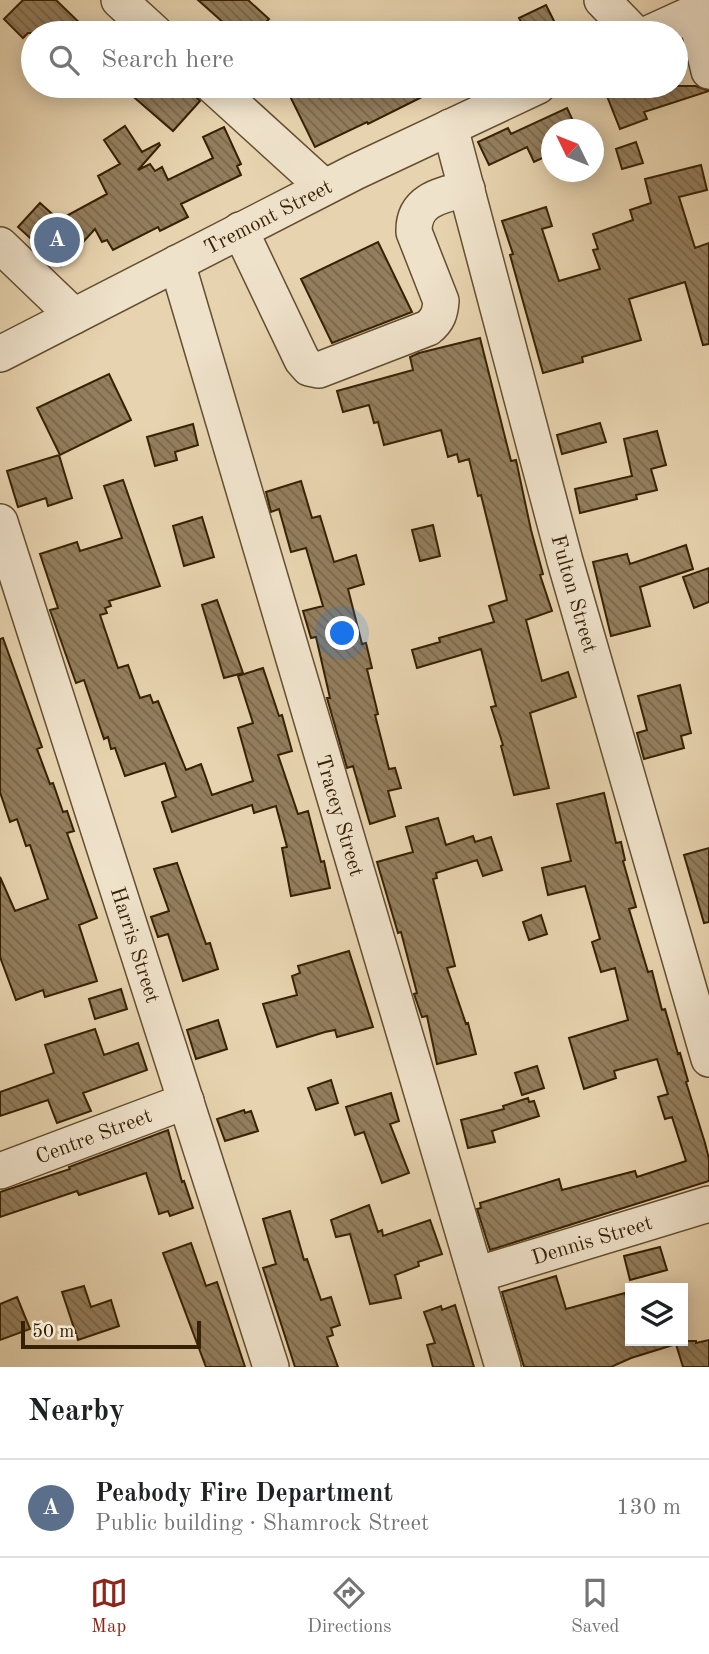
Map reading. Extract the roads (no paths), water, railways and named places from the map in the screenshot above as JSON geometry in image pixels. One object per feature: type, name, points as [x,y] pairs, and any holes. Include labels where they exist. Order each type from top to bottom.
[{"type":"street","points":[[119,0],[142,21]]},
{"type":"street","points":[[602,0],[622,21]]},
{"type":"street","points":[[677,21],[702,10],[709,71]]},
{"type":"street","points":[[226,98],[324,187]]},
{"type":"street","name":"Tremont Street","points":[[0,354],[324,187],[512,98]]},
{"type":"street","name":"Fulton Street","points":[[450,127],[565,561],[709,1059]]},
{"type":"street","points":[[240,230],[302,360],[309,368],[319,370],[428,328],[436,321],[441,301],[414,232],[414,220],[419,209],[431,199],[467,189]]},
{"type":"street","points":[[0,245],[74,316]]},
{"type":"street","name":"Tracey Street","points":[[177,263],[503,1367]]},
{"type":"street","name":"Harris Street","points":[[0,522],[271,1367]]},
{"type":"street","name":"Centre Street","points":[[0,1171],[186,1101]]},
{"type":"street","name":"Dennis Street","points":[[476,1275],[709,1204]]},
{"type":"place","name":"Peabody Fire Department","points":[[57,240]]}]
